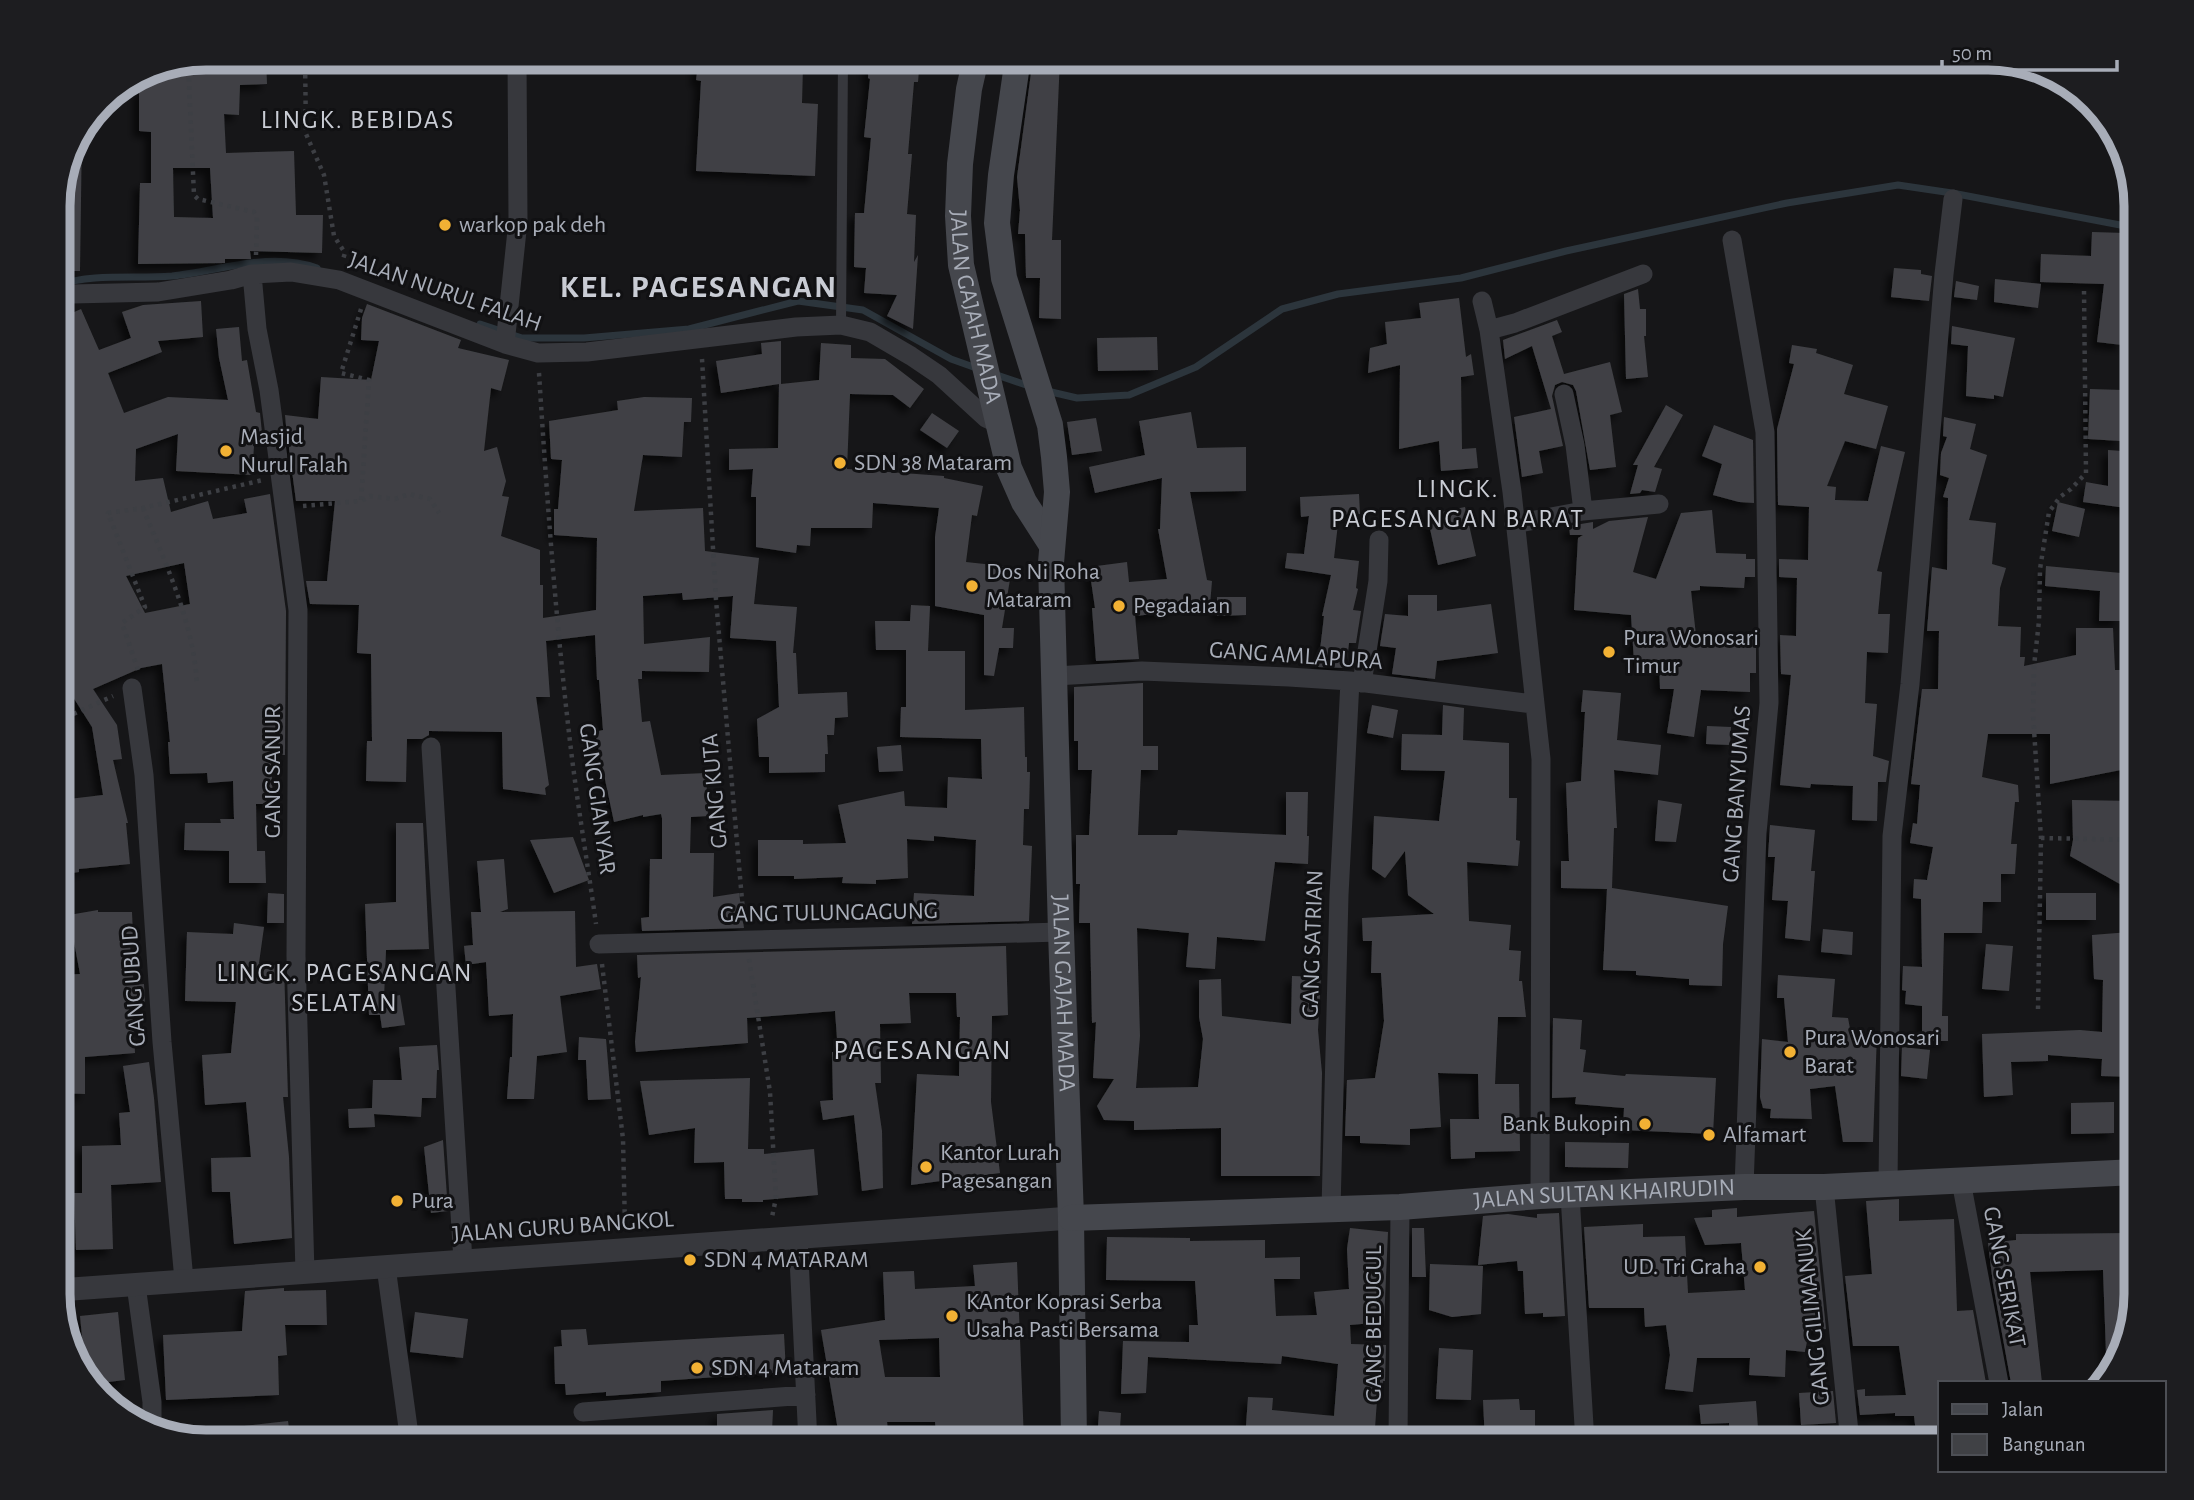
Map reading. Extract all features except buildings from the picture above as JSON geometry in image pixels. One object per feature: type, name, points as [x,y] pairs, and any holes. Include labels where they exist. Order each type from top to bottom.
[{"type":"main road","name":"JALAN GAJAH MADA","points":[[973,70],[960,164],[958,216],[961,265],[1009,468],[1024,502],[1051,544]]},
{"type":"main road","name":"JALAN GAJAH MADA","points":[[1012,70],[1000,175],[997,223],[999,248],[1004,278],[1050,425],[1057,492],[1051,544],[1071,1218],[1074,1430]]},
{"type":"main road","name":"JALAN SULTAN KHAIRUDIN","points":[[1071,1218],[1400,1207],[1540,1196],[1744,1187],[2124,1179]]},
{"type":"street","points":[[507,335],[518,221],[517,70]]},
{"type":"street","points":[[1888,1184],[1892,835],[1910,684],[1943,287],[1953,200]]},
{"type":"street","name":"GANG BANYUMAS","points":[[1732,240],[1765,432],[1769,703],[1757,833],[1744,1187]]},
{"type":"street","name":"JALAN NURUL FALAH","points":[[70,295],[182,289],[275,271],[318,276],[339,280],[367,292],[507,335],[538,353],[587,352],[840,322],[870,332],[911,356],[939,375],[985,418],[997,423]]},
{"type":"street","name":"GANG SANUR","points":[[251,274],[298,610],[296,956],[304,1273]]},
{"type":"street","points":[[1489,330],[1515,323],[1643,274]]},
{"type":"street","points":[[1482,301],[1489,330],[1514,524],[1541,759],[1540,1196]]},
{"type":"street","points":[[1564,394],[1583,511]]},
{"type":"street","points":[[1514,524],[1583,511],[1659,504]]},
{"type":"street","name":"GANG SATRIAN","points":[[1331,1209],[1339,895],[1356,682],[1378,581],[1379,540]]},
{"type":"street","name":"GANG AMLAPURA","points":[[1055,676],[1142,671],[1356,682],[1534,704]]},
{"type":"street","name":"GANG UBUD","points":[[132,688],[144,775],[161,1028],[184,1280]]},
{"type":"street","points":[[431,747],[463,1261]]},
{"type":"street","name":"GANG TULUNGAGUNG","points":[[599,944],[1061,932]]},
{"type":"street","name":"GANG SERIKAT","points":[[1961,1181],[1999,1381]]},
{"type":"street","name":"GANG GILIMANUK","points":[[1824,1187],[1849,1430]]},
{"type":"street","points":[[1570,1195],[1584,1430]]},
{"type":"street","name":"GANG BEDUGUL","points":[[1398,1430],[1400,1207]]},
{"type":"street","name":"JALAN GURU BANGKOL","points":[[70,1289],[1071,1218]]},
{"type":"street","points":[[798,1238],[807,1430]]},
{"type":"street","points":[[386,1267],[408,1430]]},
{"type":"street","points":[[136,1285],[152,1419]]},
{"type":"street","points":[[583,1412],[806,1395]]},
{"type":"lane","points":[[840,322],[843,70]]},
{"type":"path","points":[[305,70],[306,134],[324,175],[334,236],[345,253]]},
{"type":"path","points":[[188,71],[194,195],[198,199],[254,212],[257,217],[255,251]]},
{"type":"path","points":[[2038,1009],[2041,838],[2033,714],[2040,569],[2049,512],[2060,497],[2086,473],[2084,290]]},
{"type":"path","points":[[361,501],[369,380],[341,373],[367,292]]},
{"type":"path","name":"GANG KUTA","points":[[701,338],[716,600],[746,939],[770,1092],[776,1198],[767,1239]]},
{"type":"path","name":"GANG GIANYAR","points":[[538,353],[550,547],[571,752],[599,944],[623,1139],[626,1249]]},
{"type":"path","points":[[70,716],[132,688],[139,673],[122,623],[145,607],[108,513],[143,508],[281,475]]},
{"type":"path","points":[[285,507],[361,501],[370,496],[395,499],[408,494],[430,499],[439,513]]},
{"type":"path","points":[[143,508],[180,600],[195,660],[197,685]]},
{"type":"path","points":[[2041,838],[2124,840]]},
{"type":"waterway","points":[[1047,391],[1077,398],[1129,395],[1196,367],[1282,309],[1338,294],[1461,278],[1566,251],[1787,203],[1898,185],[2124,226]]},
{"type":"waterway","points":[[70,282],[172,276],[281,261],[317,268]]},
{"type":"waterway","points":[[480,324],[522,338],[584,338],[689,329],[798,301],[863,310],[951,359],[979,369]]},
{"type":"waterway","points":[[994,374],[1032,387]]},
{"type":"place","name":"warkop pak deh","points":[[445,225]]},
{"type":"place","name":"Masjid Nurul Falah","points":[[226,451]]},
{"type":"place","name":"SDN 38 Mataram","points":[[840,463]]},
{"type":"place","name":"Dos Ni Roha Mataram","points":[[972,586]]},
{"type":"place","name":"Pegadaian","points":[[1119,606]]},
{"type":"place","name":"Pura Wonosari Timur","points":[[1609,652]]},
{"type":"place","name":"Pura Wonosari Barat","points":[[1790,1052]]},
{"type":"place","name":"Bank Bukopin","points":[[1645,1124]]},
{"type":"place","name":"Alfamart","points":[[1709,1135]]},
{"type":"place","name":"Kantor Lurah Pagesangan","points":[[926,1167]]},
{"type":"place","name":"Pura","points":[[397,1201]]},
{"type":"place","name":"SDN 4 MATARAM","points":[[690,1260]]},
{"type":"place","name":"UD. Tri Graha","points":[[1760,1267]]},
{"type":"place","name":"KAntor Koprasi Serba Usaha Pasti Bersama","points":[[952,1316]]},
{"type":"place","name":"SDN 4 Mataram","points":[[697,1368]]},
{"type":"district","name":"LINGK. BEBIDAS","points":[[358,120]]},
{"type":"district","name":"KEL. PAGESANGAN","points":[[699,287]]},
{"type":"district","name":"LINGK. PAGESANGAN BARAT","points":[[1458,504]]},
{"type":"district","name":"LINGK. PAGESANGAN SELATAN","points":[[345,988]]},
{"type":"district","name":"PAGESANGAN","points":[[923,1051]]}]
